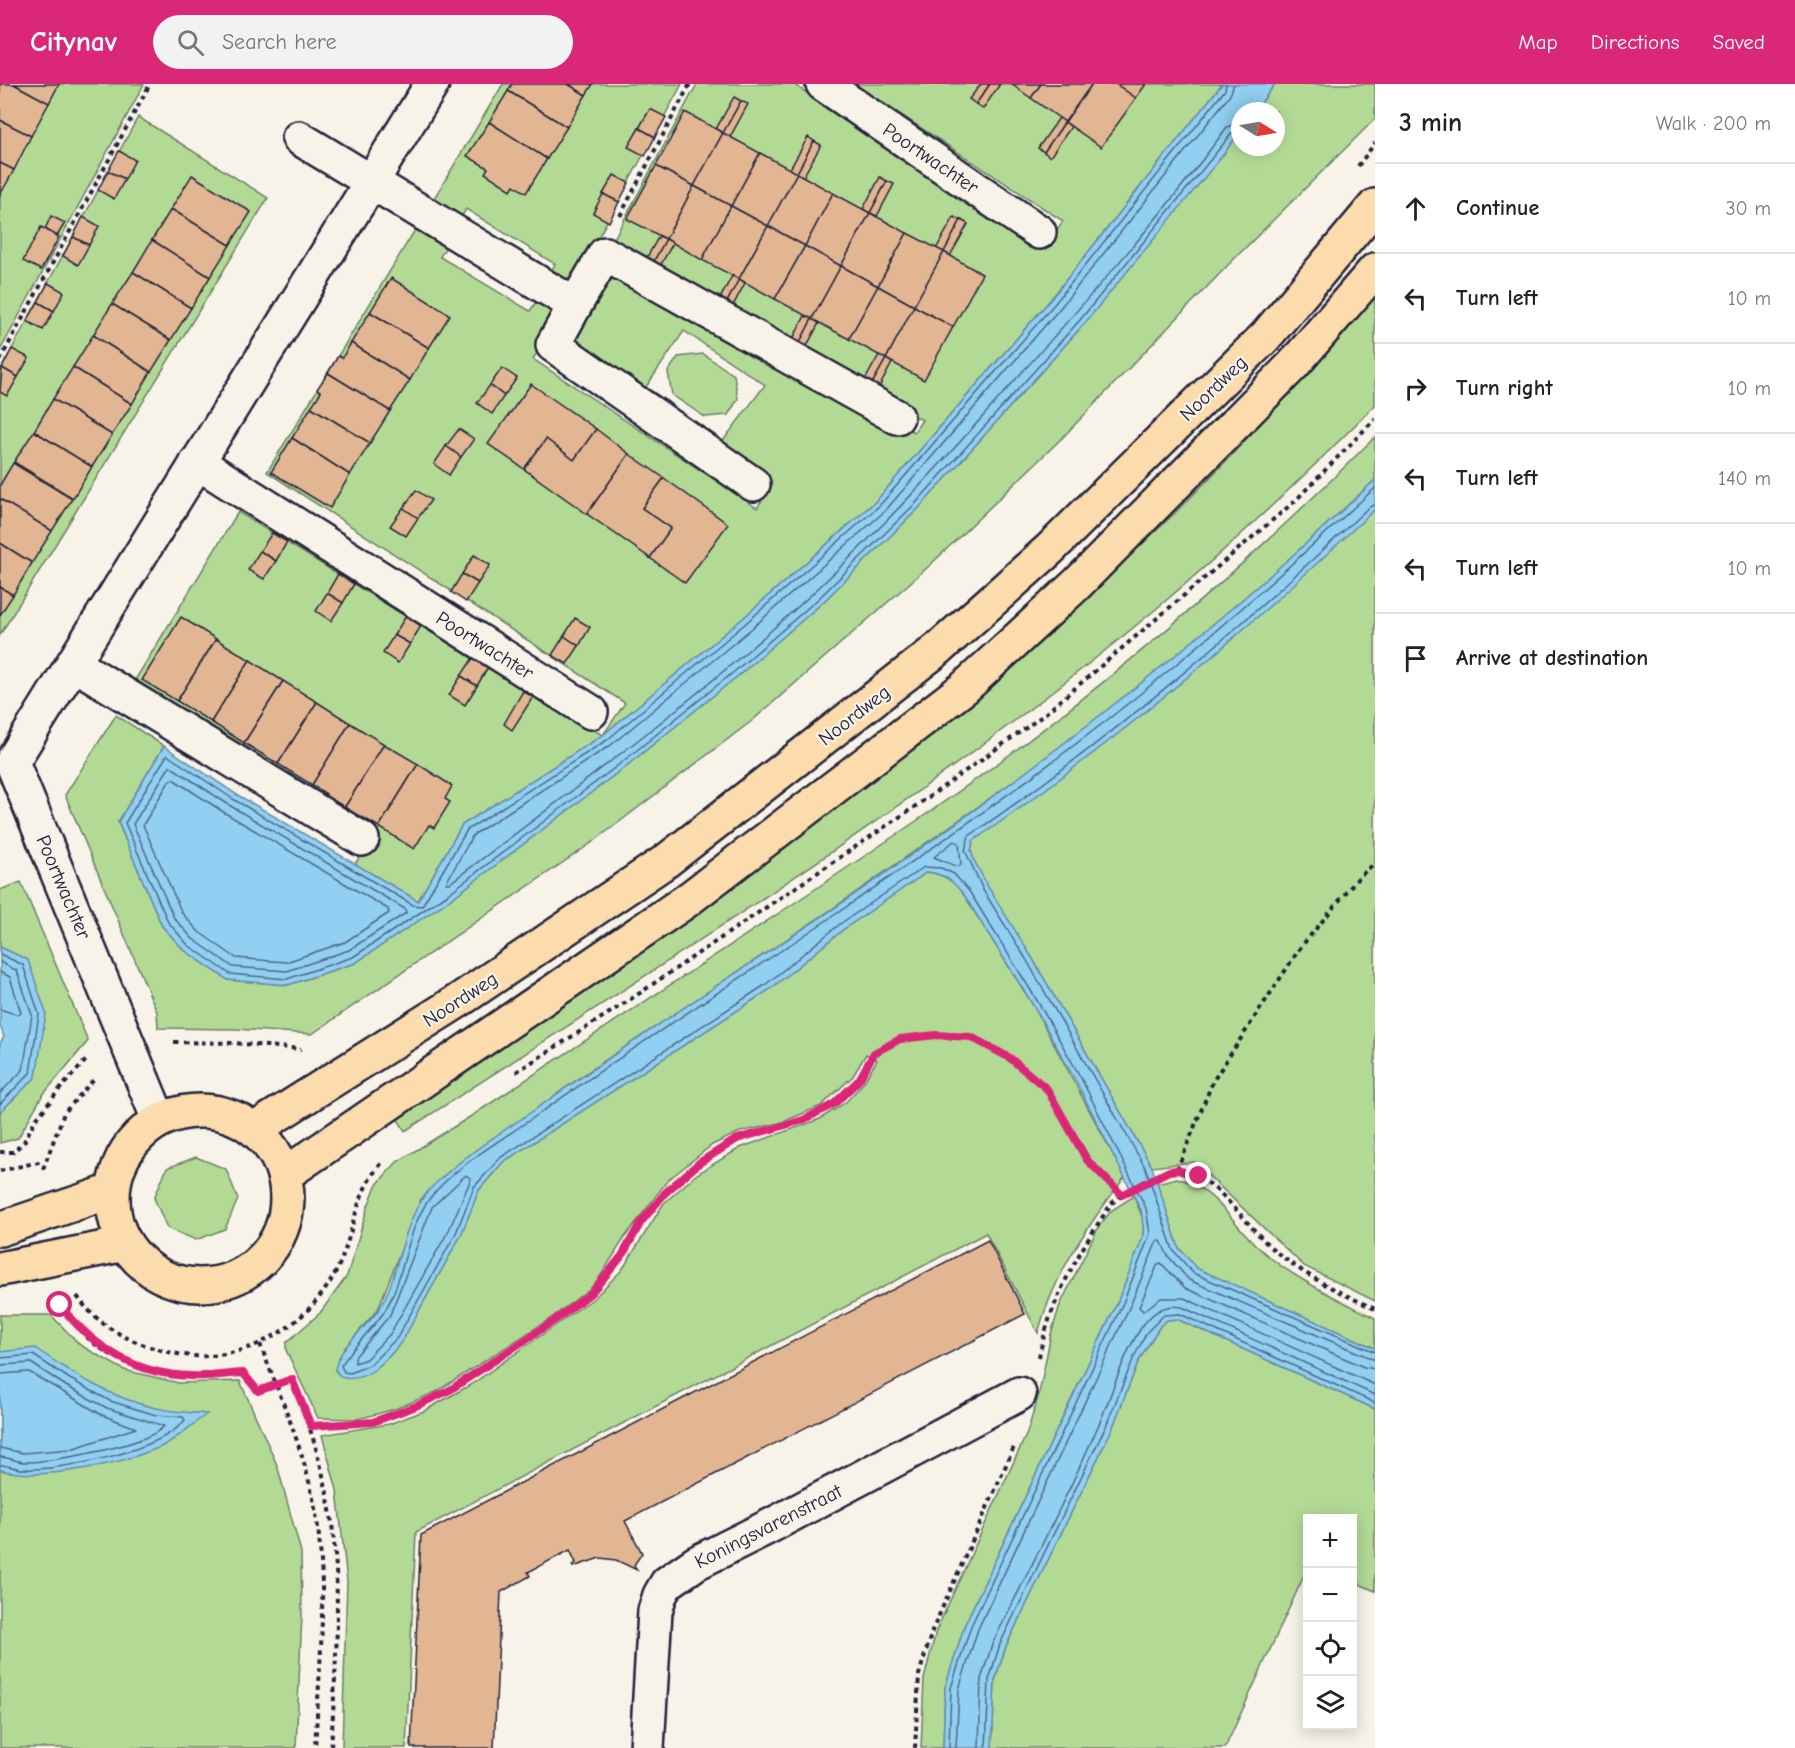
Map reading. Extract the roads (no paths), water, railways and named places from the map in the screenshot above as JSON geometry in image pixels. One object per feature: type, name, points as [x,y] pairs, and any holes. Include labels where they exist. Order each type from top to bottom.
[{"type":"main road","name":"Noordweg","points":[[255,1129],[458,1001],[666,861],[938,649],[1050,549],[1266,336],[1375,206]]},
{"type":"main road","name":"Noordweg","points":[[284,1175],[686,901],[964,688],[1076,585],[1285,373],[1375,270]]},
{"type":"main road","points":[[191,1110],[225,1114],[255,1129],[273,1150],[284,1175],[287,1206],[278,1236],[260,1261],[234,1278],[204,1285],[174,1282],[146,1267],[125,1244],[114,1219],[112,1191],[120,1162],[136,1138],[159,1120],[191,1110]]},
{"type":"main road","points":[[0,1229],[112,1191]]},
{"type":"main road","points":[[11,1267],[125,1244]]},
{"type":"street","name":"Poortwachter","points":[[159,1120],[12,762],[432,84]]},
{"type":"street","name":"Poortwachter","points":[[823,84],[1039,232]]},
{"type":"street","points":[[299,138],[575,305]]},
{"type":"street","points":[[753,484],[553,345],[605,254],[897,417]]},
{"type":"street","name":"Poortwachter","points":[[197,462],[591,712]]},
{"type":"street","points":[[74,664],[363,839]]},
{"type":"street","name":"Koningsvarenstraat","points":[[647,1748],[655,1611],[660,1594],[667,1583],[696,1563],[1019,1394]]},
{"type":"water","points":[[1222,84],[1275,84],[1262,102],[1231,102],[1231,144],[1223,155],[1084,324],[919,508],[822,603],[739,675],[625,767],[451,899],[355,963],[288,985],[228,980],[184,950],[162,926],[118,822],[164,746],[236,794],[418,901],[462,825],[603,735],[742,619],[876,501],[1051,299]]},
{"type":"water","points":[[1375,480],[1375,509],[1280,597],[1181,683],[1079,765],[973,841],[971,851],[988,887],[1031,956],[1152,1167],[1179,1248],[1196,1268],[1375,1348],[1375,1409],[1177,1319],[1167,1320],[1160,1326],[1139,1360],[1112,1429],[1006,1646],[995,1680],[992,1748],[943,1748],[945,1688],[965,1624],[1118,1301],[1144,1234],[1141,1210],[1076,1081],[1033,1005],[964,895],[944,876],[927,872],[844,929],[769,990],[503,1162],[479,1190],[461,1235],[402,1341],[376,1369],[368,1374],[350,1378],[341,1377],[335,1370],[338,1361],[347,1345],[379,1309],[393,1277],[415,1211],[424,1196],[448,1172],[488,1141],[613,1055],[827,913],[971,813],[1041,761],[1110,708],[1245,597]]},
{"type":"water","points":[[0,947],[28,960],[46,1013],[36,1077],[0,1112],[0,1043],[4,1037],[0,1025]]},
{"type":"water","points":[[35,1348],[78,1376],[123,1398],[162,1409],[207,1414],[164,1445],[122,1460],[79,1470],[37,1474],[0,1470],[0,1352]]}]
